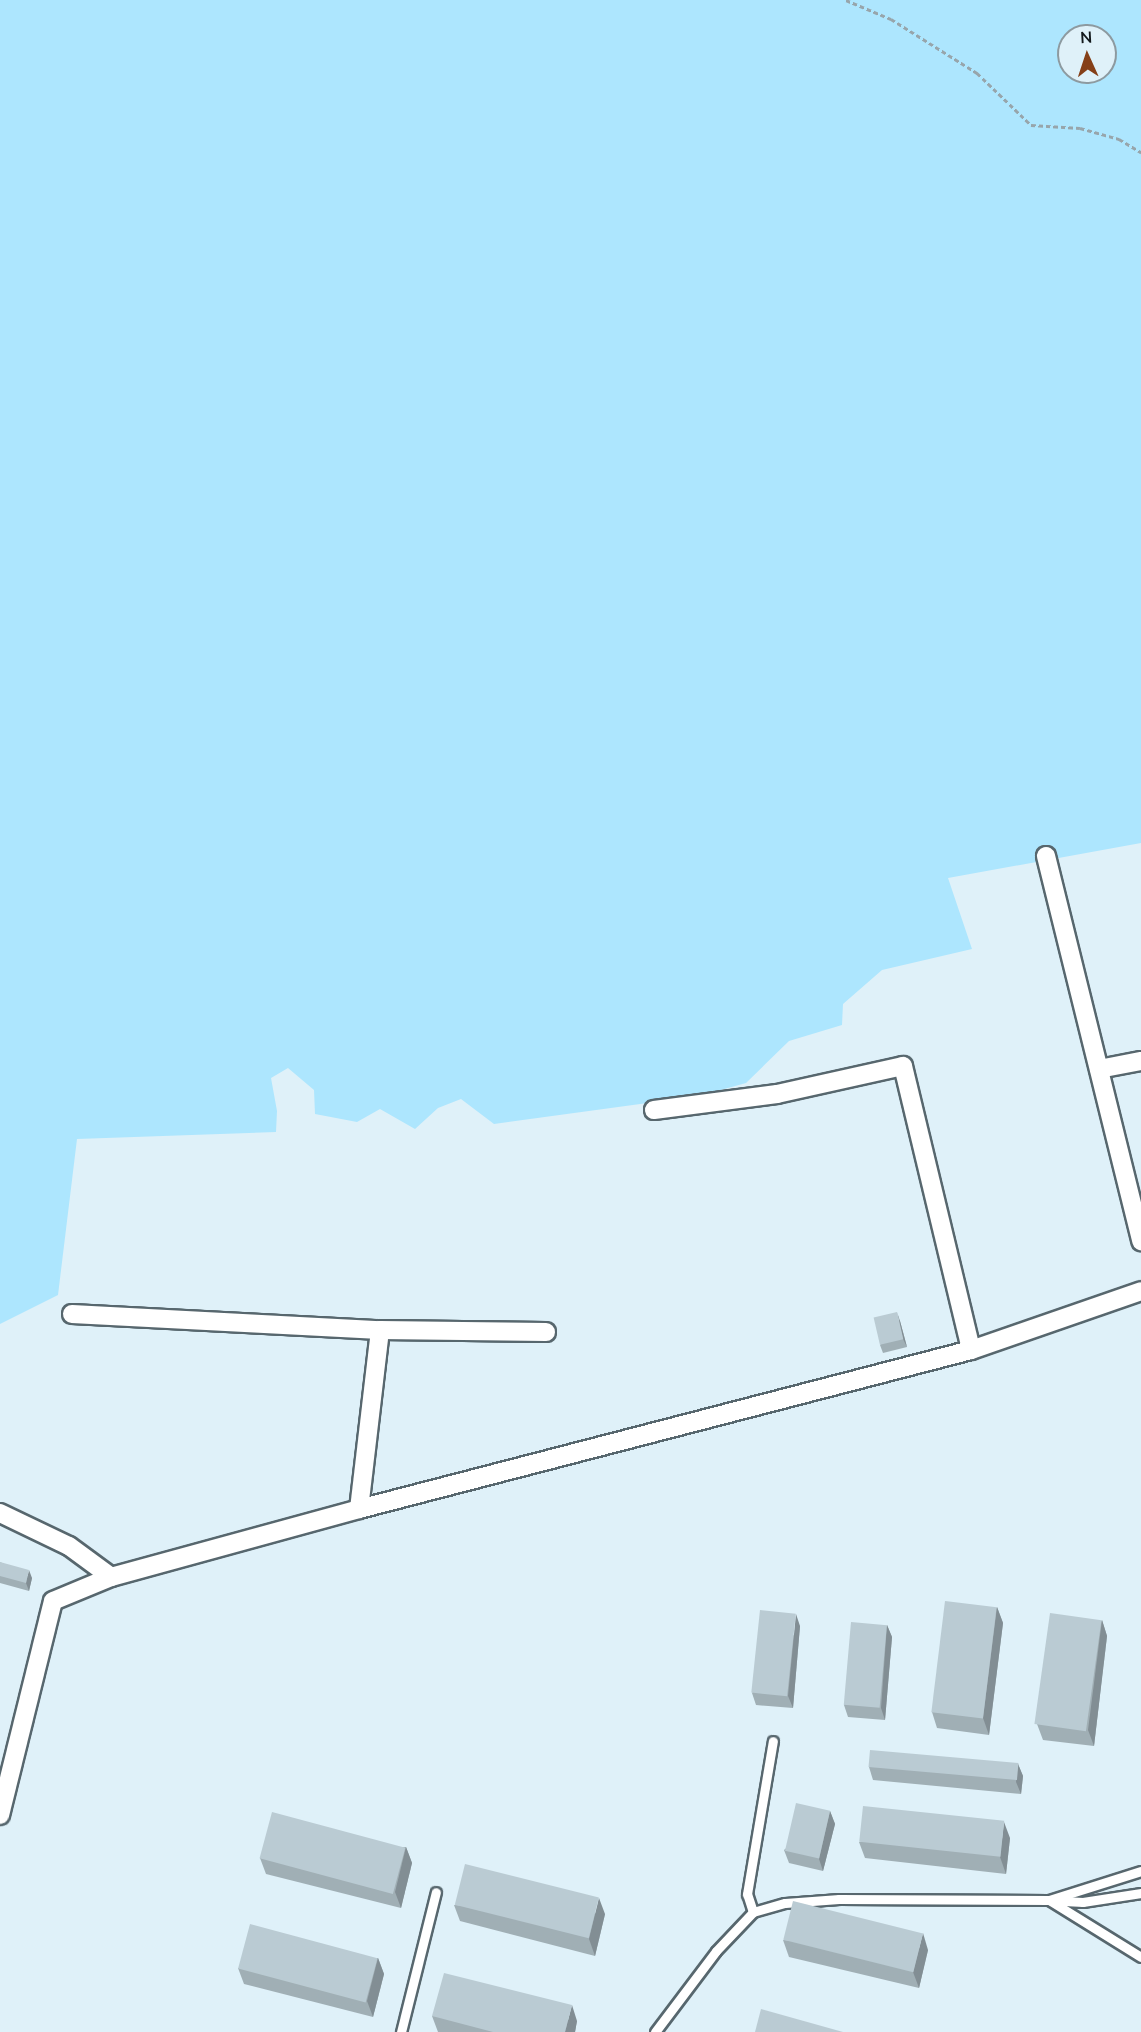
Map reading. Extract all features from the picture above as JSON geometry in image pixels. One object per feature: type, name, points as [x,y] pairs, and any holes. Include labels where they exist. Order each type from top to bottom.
[{"type":"street","points":[[1046,856],[1141,1241]]},
{"type":"street","points":[[1099,1069],[1141,1061]]},
{"type":"street","points":[[654,1110],[777,1094],[903,1066],[971,1350]]},
{"type":"street","points":[[0,1815],[53,1601],[111,1577],[359,1509],[971,1350],[1141,1291]]},
{"type":"street","points":[[72,1314],[380,1330],[546,1332]]},
{"type":"street","points":[[359,1509],[380,1330]]},
{"type":"street","points":[[0,1513],[69,1546],[111,1577]]},
{"type":"lane","points":[[753,1912],[747,1894],[773,1741]]},
{"type":"lane","points":[[1049,1900],[1141,1871]]},
{"type":"lane","points":[[401,2032],[436,1892]]},
{"type":"lane","points":[[655,2032],[716,1951],[753,1912],[785,1903],[839,1899],[1083,1902],[1141,1893]]},
{"type":"lane","points":[[1049,1900],[1141,1956]]},
{"type":"path","points":[[846,0],[891,20],[977,73],[1031,125],[1080,128],[1119,139],[1141,152]]},
{"type":"shaded area","points":[[0,0],[1141,0],[1141,843],[948,878],[972,949],[882,970],[843,1004],[842,1025],[789,1041],[746,1083],[699,1096],[494,1124],[461,1099],[438,1108],[415,1129],[380,1109],[357,1122],[315,1114],[314,1090],[288,1068],[271,1078],[277,1111],[276,1132],[77,1139],[58,1295],[0,1324]]},
{"type":"building","points":[[897,1312],[903,1339],[880,1345],[874,1317]]},
{"type":"building","points":[[0,1562],[29,1570],[26,1583],[0,1576]]},
{"type":"building","points":[[945,1601],[997,1607],[983,1719],[931,1712]]},
{"type":"building","points":[[760,1610],[796,1614],[787,1696],[751,1693]]},
{"type":"building","points":[[1050,1613],[1101,1620],[1086,1731],[1034,1724]]},
{"type":"building","points":[[851,1622],[887,1625],[880,1708],[844,1705]]},
{"type":"building","points":[[870,1750],[1018,1763],[1017,1780],[869,1767]]},
{"type":"building","points":[[796,1803],[830,1811],[819,1859],[785,1851]]},
{"type":"building","points":[[863,1806],[1004,1821],[1000,1857],[859,1842]]},
{"type":"building","points":[[272,1812],[405,1848],[393,1894],[260,1858]]},
{"type":"building","points":[[465,1864],[599,1897],[589,1938],[455,1905]]},
{"type":"building","points":[[793,1901],[923,1933],[913,1972],[783,1940]]},
{"type":"building","points":[[250,1924],[378,1958],[366,2003],[238,1968]]},
{"type":"building","points":[[444,1973],[572,2005],[565,2032],[493,2032],[432,2016]]},
{"type":"building","points":[[761,2009],[843,2032],[755,2032]]}]
